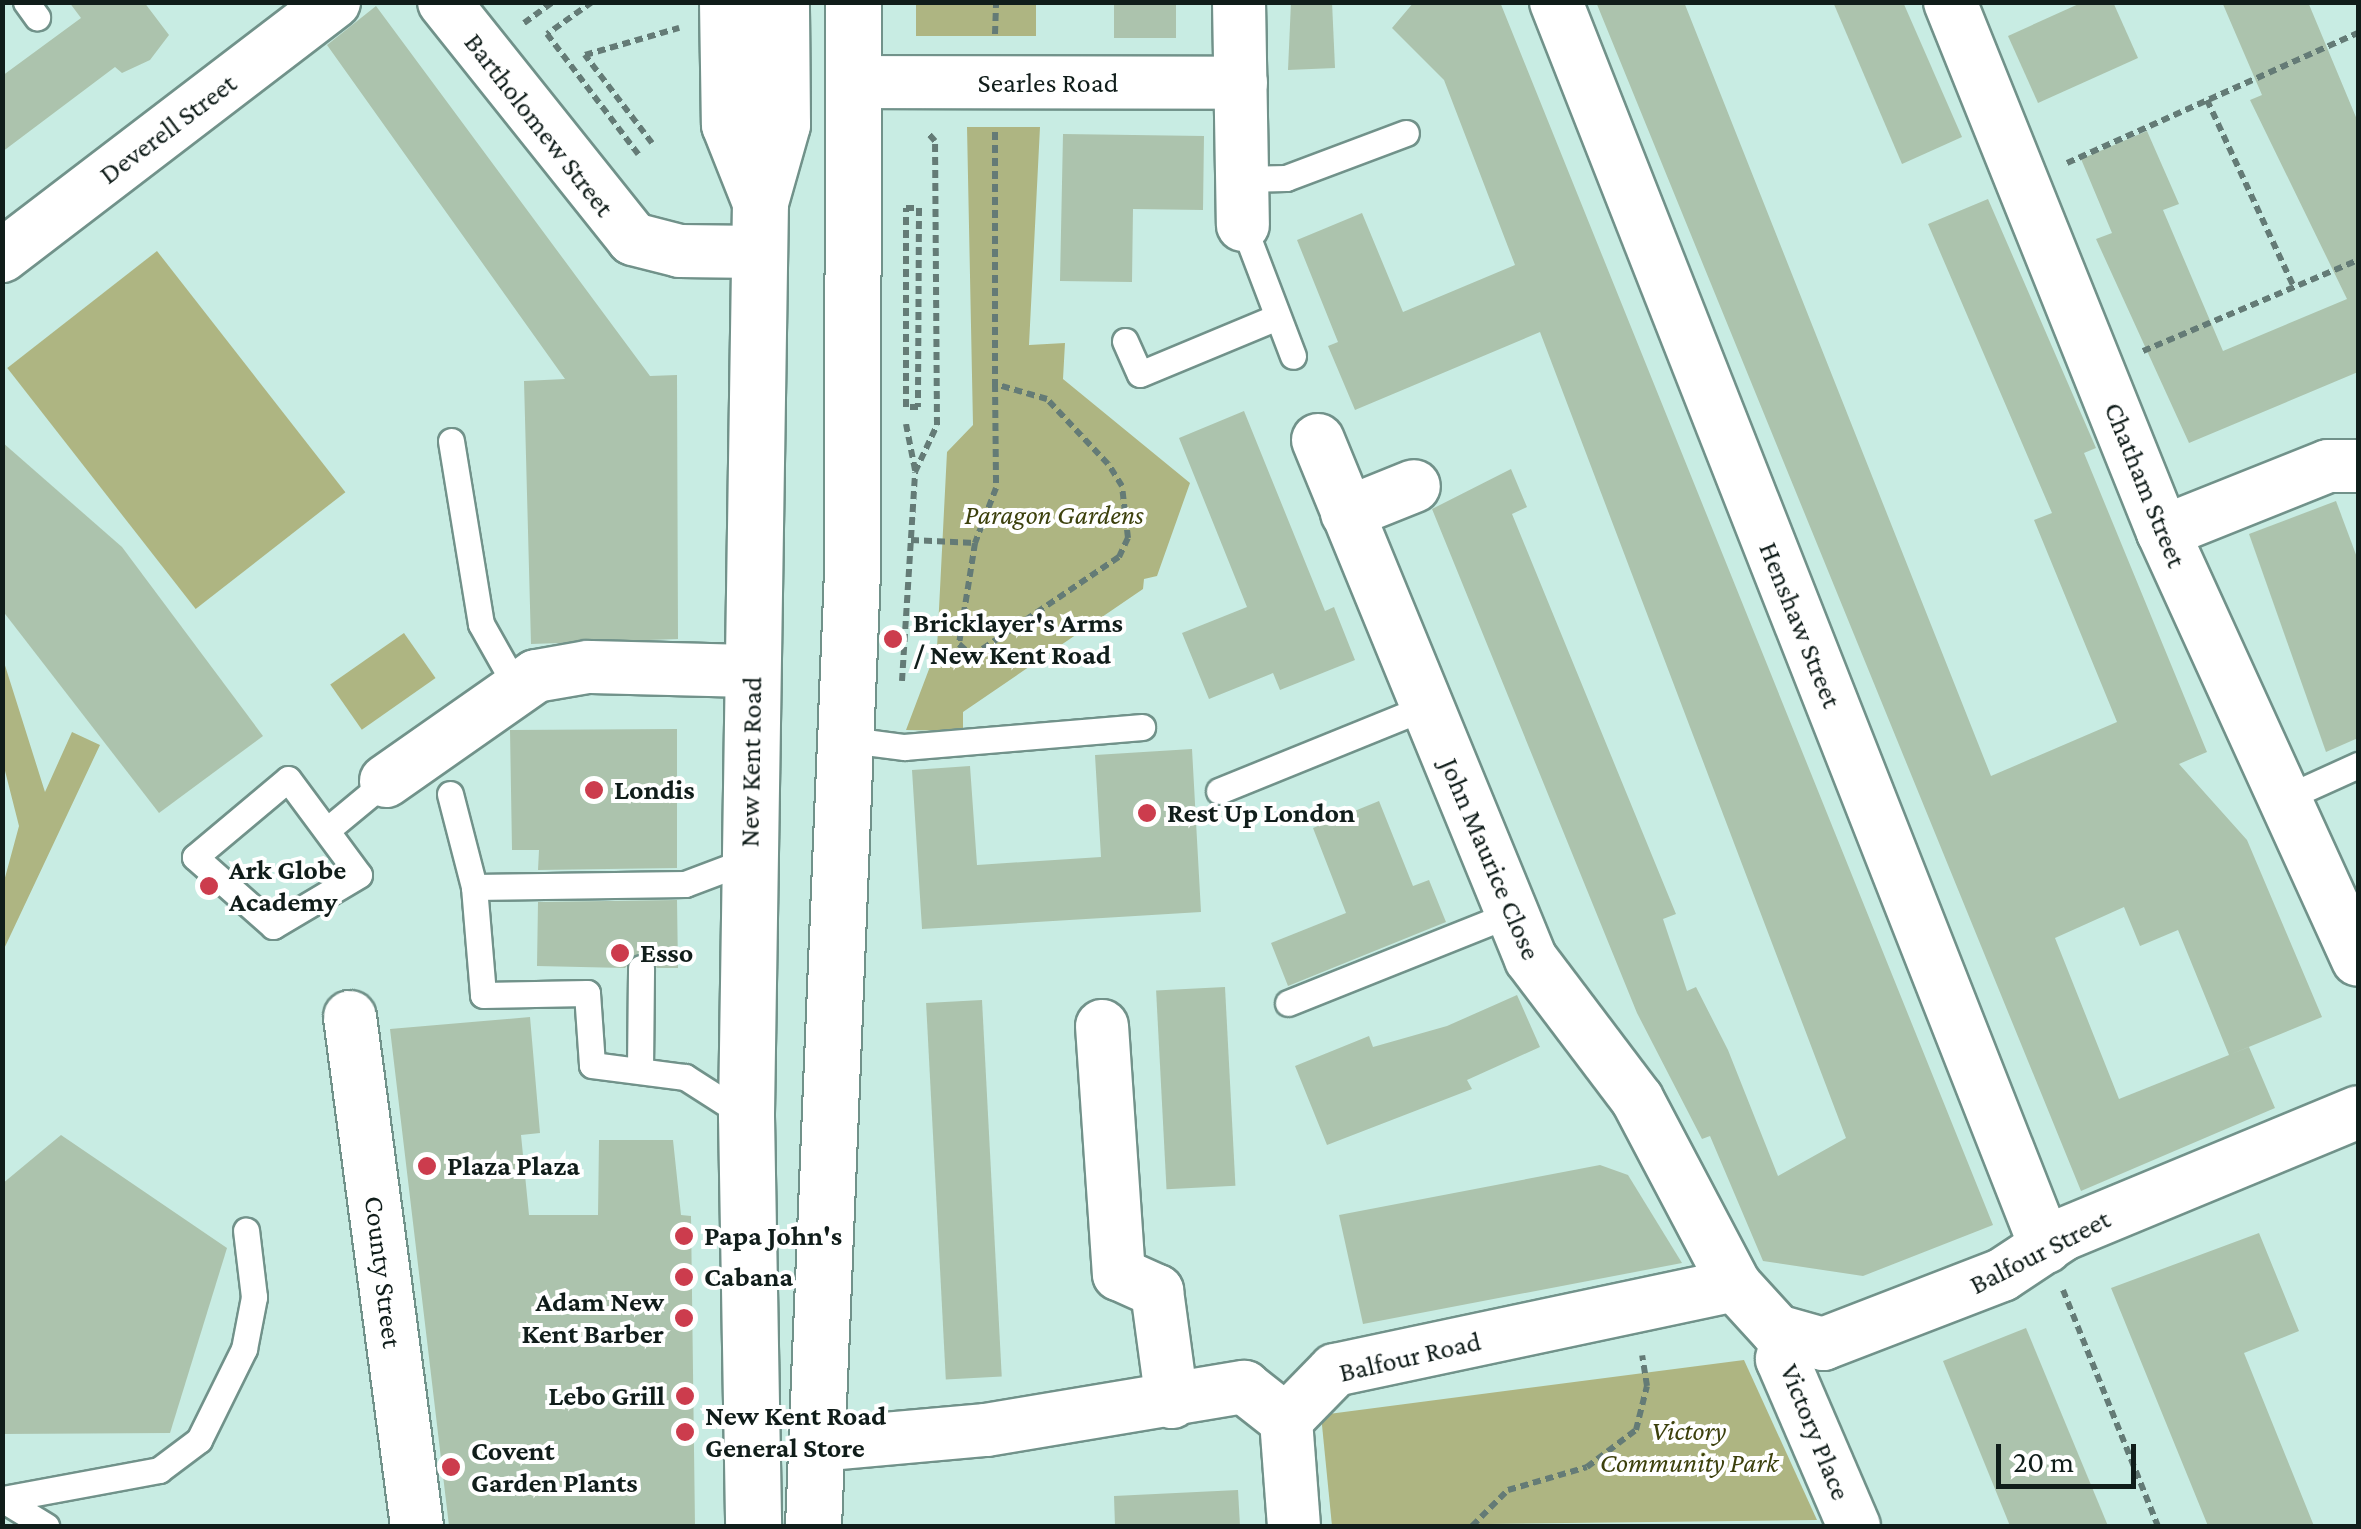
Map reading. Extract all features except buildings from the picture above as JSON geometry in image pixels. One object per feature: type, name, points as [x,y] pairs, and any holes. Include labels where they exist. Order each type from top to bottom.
[{"type":"highway","points":[[759,227],[782,124],[781,2]]},
{"type":"highway","points":[[813,1526],[842,739],[879,82],[853,2]]},
{"type":"highway","name":"New Kent Road","points":[[706,14],[729,124],[759,227],[746,1116],[753,1526]]},
{"type":"street","name":"Deverell Street","points":[[2,256],[334,2]]},
{"type":"street","name":"Bartholomew Street","points":[[444,2],[633,238],[680,251],[759,227]]},
{"type":"street","points":[[1239,2],[1242,202]]},
{"type":"street","name":"Henshaw Street","points":[[1556,2],[2046,1248]]},
{"type":"street","name":"Chatham Street","points":[[1950,2],[2018,182],[2163,532],[2281,800],[2358,960]]},
{"type":"street","name":"Searles Road","points":[[879,82],[1240,84]]},
{"type":"street","name":"John Maurice Close","points":[[1318,440],[1510,914],[1550,989],[1672,1155],[1735,1284]]},
{"type":"street","points":[[2163,532],[2328,466],[2358,466]]},
{"type":"street","points":[[1347,513],[1414,486]]},
{"type":"street","points":[[386,781],[516,686],[588,667],[752,672]]},
{"type":"street","name":"County Street","points":[[350,1017],[416,1526]]},
{"type":"street","points":[[1102,1026],[1119,1274],[1157,1292],[1172,1402]]},
{"type":"street","name":"Balfour Street","points":[[1788,1337],[1822,1344],[2002,1275],[2046,1248],[2358,1112]]},
{"type":"street","points":[[1735,1284],[1788,1337]]},
{"type":"street","name":"Balfour Road","points":[[1286,1420],[1335,1370],[1634,1310],[1735,1284]]},
{"type":"street","name":"Victory Place","points":[[1788,1337],[1782,1359],[1854,1526]]},
{"type":"street","points":[[817,1445],[1172,1402],[1244,1387],[1286,1420],[1294,1526]]},
{"type":"lane","points":[[1292,356],[1242,202],[1286,178],[1406,133]]},
{"type":"lane","points":[[1125,341],[1140,374],[1277,317]]},
{"type":"lane","points":[[451,441],[480,624],[516,686]]},
{"type":"lane","points":[[1219,791],[1426,707]]},
{"type":"lane","points":[[842,739],[904,747],[1142,727]]},
{"type":"lane","points":[[2281,800],[2358,765]]},
{"type":"lane","points":[[288,779],[327,830],[359,875],[273,926],[195,857],[288,779]]},
{"type":"lane","points":[[327,830],[386,781]]},
{"type":"lane","points":[[450,794],[474,887],[483,995],[588,993],[592,1064],[685,1077],[746,1116]]},
{"type":"lane","points":[[474,887],[641,898],[749,860]]},
{"type":"lane","points":[[1288,1003],[1510,914]]},
{"type":"lane","points":[[640,1068],[641,968]]},
{"type":"lane","points":[[3,1499],[126,1480],[159,1470],[199,1440],[244,1349],[254,1296],[246,1230]]},
{"type":"lane","points":[[3,1499],[46,1526]]},
{"type":"path","points":[[515,30],[553,2]]},
{"type":"path","points":[[592,2],[548,34],[638,154]]},
{"type":"path","points":[[652,143],[585,54],[706,14]]},
{"type":"path","points":[[2018,182],[2358,33]]},
{"type":"path","points":[[879,82],[935,141],[936,424]]},
{"type":"path","points":[[994,84],[996,488],[975,542],[959,644],[972,656],[1119,557],[1128,538],[1122,486],[1108,464],[1047,399],[996,384]]},
{"type":"path","points":[[2207,100],[2294,287]]},
{"type":"path","points":[[906,208],[918,208],[919,273],[918,407],[906,407],[906,208]]},
{"type":"path","points":[[2099,370],[2358,260]]},
{"type":"path","points":[[919,273],[936,272]]},
{"type":"path","points":[[906,419],[915,472]]},
{"type":"path","points":[[911,540],[975,542]]},
{"type":"path","points":[[2046,1248],[2158,1526]]},
{"type":"path","points":[[1472,1526],[1508,1490],[1587,1467],[1636,1430],[1647,1386],[1634,1310]]},
{"type":"green space","points":[[916,3],[1036,3],[1036,36],[916,36]]},
{"type":"green space","name":"Paragon Gardens","points":[[967,127],[1040,127],[1029,345],[1065,343],[1063,379],[1190,483],[1157,576],[1144,579],[1143,589],[963,712],[963,731],[906,730],[937,648],[947,452],[973,425]]},
{"type":"green space","points":[[157,251],[345,492],[196,609],[7,368]]},
{"type":"green space","points":[[404,633],[436,678],[362,730],[330,685]]},
{"type":"green space","points":[[3,659],[45,792],[72,732],[100,745],[3,951],[3,885],[19,826],[3,763]]},
{"type":"green space","name":"Victory Community Park","points":[[1744,1360],[1817,1520],[1332,1526],[1321,1415]]},
{"type":"place","name":"Bricklayer's Arms / New Kent Road","points":[[893,639]]},
{"type":"place","name":"Londis","points":[[594,790]]},
{"type":"place","name":"Rest Up London","points":[[1147,813]]},
{"type":"place","name":"Ark Globe Academy","points":[[209,886]]},
{"type":"place","name":"Esso","points":[[620,953]]},
{"type":"place","name":"Plaza Plaza","points":[[427,1166]]},
{"type":"place","name":"Papa John's","points":[[684,1236]]},
{"type":"place","name":"Cabana","points":[[684,1277]]},
{"type":"place","name":"Adam New Kent Barber","points":[[684,1318]]},
{"type":"place","name":"Lebo Grill","points":[[685,1396]]},
{"type":"place","name":"New Kent Road General Store","points":[[685,1432]]},
{"type":"place","name":"Covent Garden Plants","points":[[451,1467]]}]
